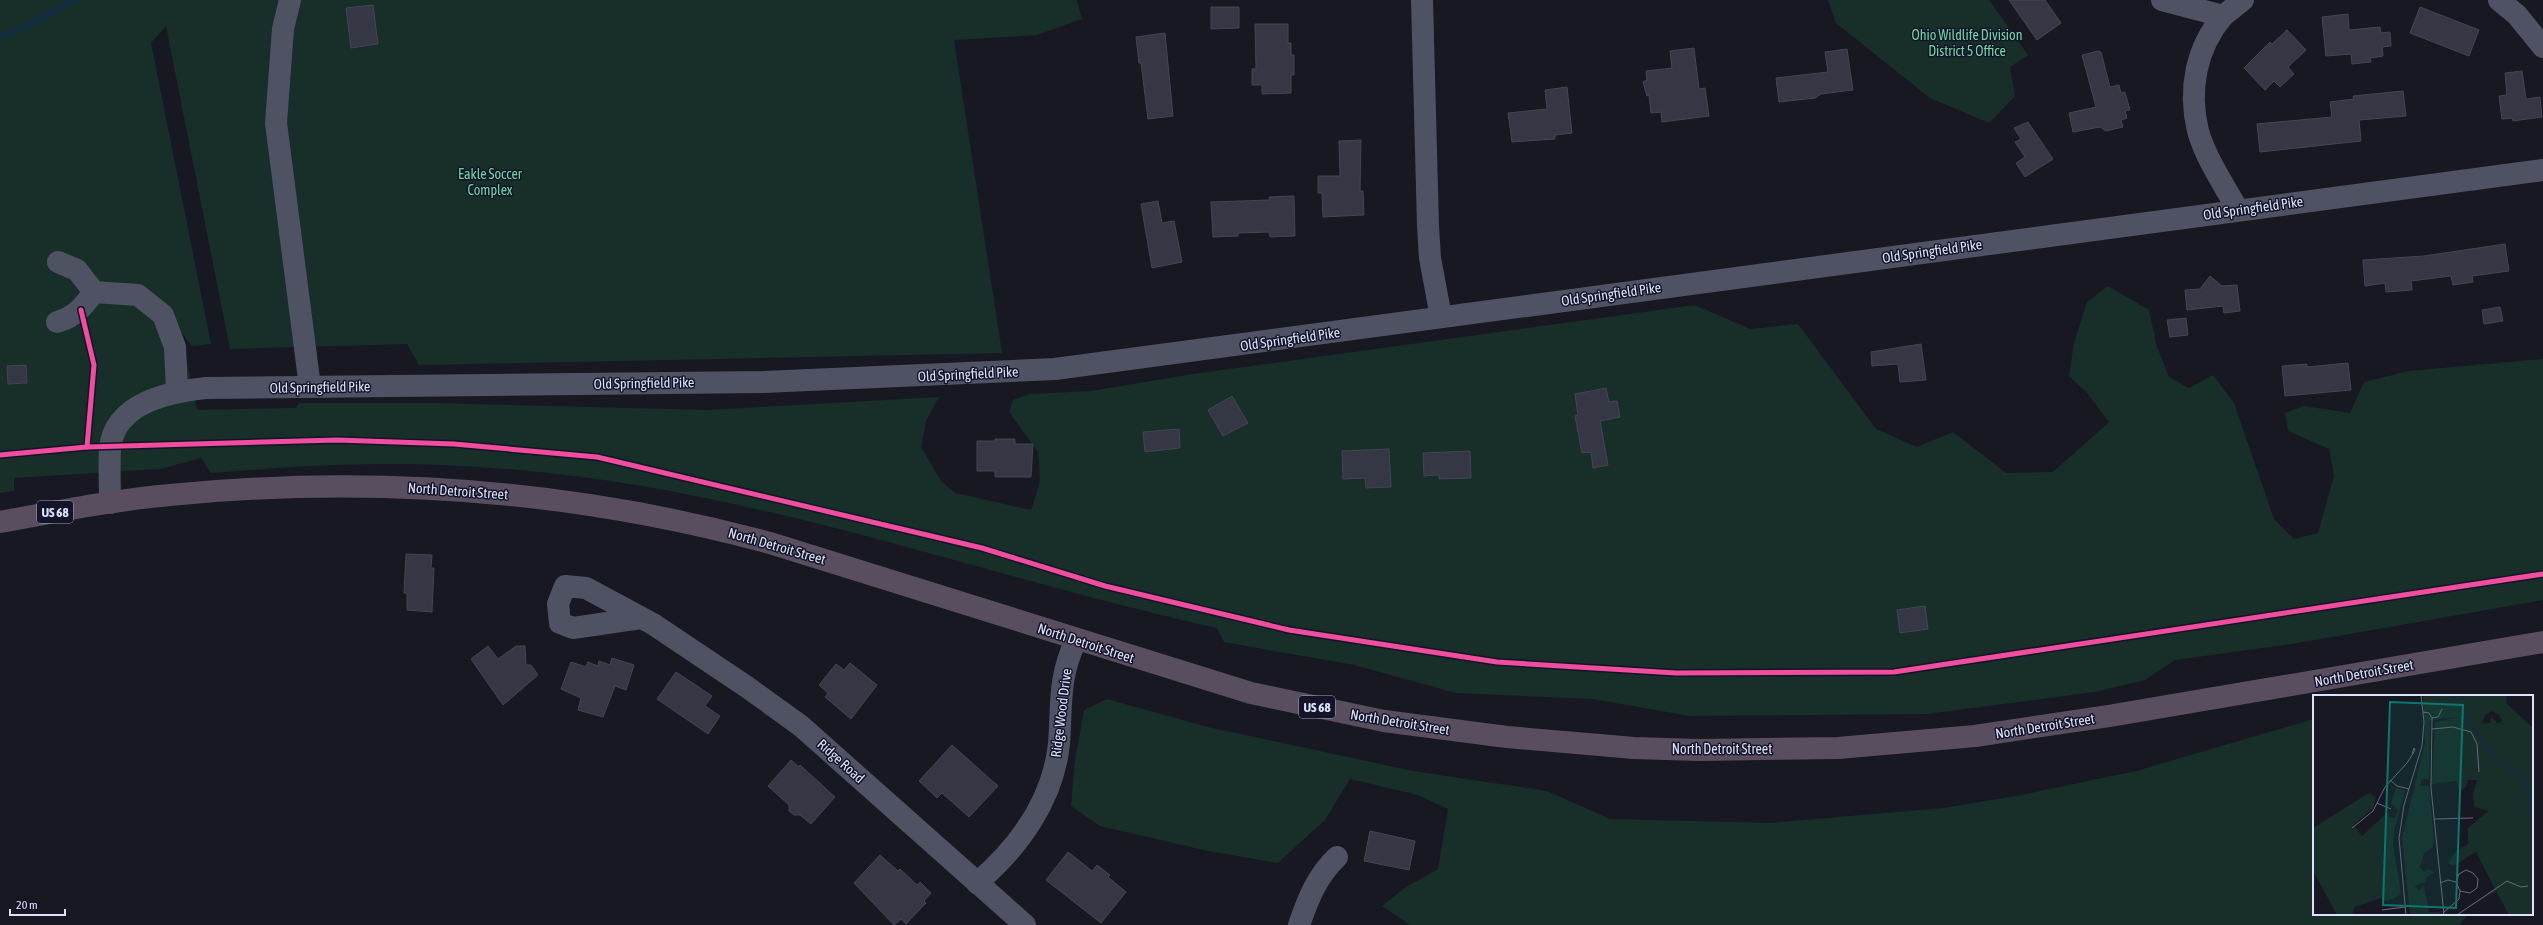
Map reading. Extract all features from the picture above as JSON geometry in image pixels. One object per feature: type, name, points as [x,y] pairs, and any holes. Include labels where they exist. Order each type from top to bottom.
[{"type":"highway","name":"North Detroit Street","points":[[110,503],[232,489],[366,486],[468,491],[588,504],[724,531],[770,543],[1076,640],[1251,693],[1384,721],[1507,738],[1587,745],[1699,750],[1838,748],[1975,736],[2109,716],[2543,642]]},
{"type":"highway","name":"US 68","points":[[0,522],[110,503]]},
{"type":"street","points":[[290,0],[283,29],[280,94],[276,123],[317,387]]},
{"type":"street","points":[[1422,0],[1428,226],[1430,258],[1441,317]]},
{"type":"street","points":[[2162,0],[2223,16]]},
{"type":"street","points":[[2238,210],[2209,158],[2197,122],[2196,70],[2208,36],[2223,16],[2244,0]]},
{"type":"street","points":[[2498,0],[2517,15],[2543,47]]},
{"type":"street","name":"Old Springfield Pike","points":[[110,503],[110,446],[115,433],[123,420],[136,408],[154,397],[177,391],[206,388],[764,382],[1042,370],[1226,348],[1441,317],[2543,170]]},
{"type":"street","points":[[58,262],[77,270],[94,292],[138,295],[162,315],[175,347],[177,391]]},
{"type":"street","points":[[57,322],[68,319],[81,310],[94,292]]},
{"type":"street","name":"Ridge Road","points":[[641,618],[747,687],[801,726],[1025,925]]},
{"type":"street","name":"Ridge Wood Drive","points":[[977,883],[1007,855],[1025,832],[1046,793],[1058,746],[1062,677],[1076,640]]},
{"type":"street","points":[[1299,925],[1316,882],[1324,870],[1337,857]]},
{"type":"green space","name":"Eakle Soccer Complex","points":[[0,0],[1077,0],[1082,19],[1037,35],[954,40],[1002,353],[419,365],[407,344],[230,349],[166,26],[151,43],[211,344],[192,346],[181,332],[197,410],[296,408],[299,403],[434,403],[708,410],[939,397],[926,421],[921,447],[941,481],[955,493],[1031,510],[1040,482],[1038,452],[1009,412],[1013,400],[1029,394],[1091,391],[1193,374],[1695,305],[1750,329],[1798,324],[1876,429],[1917,447],[1953,432],[2006,473],[2053,472],[2109,422],[2087,393],[2069,376],[2074,343],[2087,302],[2108,286],[2149,310],[2157,347],[2169,377],[2189,388],[2213,375],[2234,403],[2274,519],[2294,539],[2318,533],[2334,476],[2329,449],[2288,431],[2285,413],[2304,406],[2350,413],[2364,382],[2409,371],[2543,359],[2543,600],[2298,643],[2175,660],[2145,680],[2095,692],[1927,714],[1690,716],[1592,699],[1456,693],[1354,665],[1224,642],[1217,628],[1058,589],[900,545],[821,525],[742,506],[662,490],[551,473],[458,466],[366,464],[304,466],[211,473],[201,458],[160,469],[14,478],[14,491],[0,493]]},
{"type":"green space","name":"Ohio Wildlife Division District 5 Office","points":[[1828,0],[1989,0],[2028,55],[2010,67],[2015,96],[1989,123],[1930,98],[1836,23]]},
{"type":"green space","points":[[1107,699],[1208,727],[1413,771],[1547,791],[1610,819],[1770,823],[1943,808],[2016,796],[2136,771],[2313,719],[2313,915],[2468,915],[2459,925],[1410,925],[1382,906],[1406,887],[1438,869],[1448,809],[1418,795],[1350,779],[1325,820],[1278,863],[1208,851],[1100,826],[1071,806],[1075,760],[1084,710]]},
{"type":"building","points":[[2009,0],[2045,0],[2061,23],[2037,40]]},
{"type":"building","points":[[373,5],[378,44],[351,48],[346,8]]},
{"type":"building","points":[[1211,7],[1239,7],[1239,28],[1211,29]]},
{"type":"building","points":[[2420,7],[2479,30],[2469,56],[2410,33]]},
{"type":"building","points":[[2348,14],[2349,30],[2380,27],[2381,33],[2390,32],[2391,46],[2382,47],[2383,56],[2370,58],[2371,62],[2352,64],[2351,54],[2326,56],[2322,17]]},
{"type":"building","points":[[1255,24],[1288,24],[1288,43],[1291,43],[1291,55],[1294,55],[1294,75],[1291,75],[1291,93],[1262,94],[1262,85],[1252,85],[1252,69],[1256,69]]},
{"type":"building","points":[[2287,30],[2306,50],[2288,67],[2294,74],[2280,87],[2274,81],[2265,90],[2244,68],[2270,42],[2272,44]]},
{"type":"building","points":[[1165,33],[1173,116],[1148,119],[1136,37]]},
{"type":"building","points":[[1694,48],[1699,89],[1705,88],[1709,116],[1662,122],[1661,112],[1651,113],[1649,95],[1647,96],[1643,82],[1647,80],[1646,71],[1672,68],[1670,51]]},
{"type":"building","points":[[1847,49],[1853,90],[1821,94],[1815,98],[1779,102],[1776,78],[1828,72],[1825,52]]},
{"type":"building","points":[[2098,51],[2101,52],[2110,87],[2119,85],[2121,93],[2125,92],[2130,110],[2125,111],[2127,118],[2121,120],[2123,127],[2106,131],[2100,127],[2073,132],[2069,113],[2096,107],[2082,55]]},
{"type":"building","points":[[2522,71],[2526,99],[2540,97],[2542,117],[2513,121],[2512,118],[2502,119],[2499,96],[2507,95],[2505,73]]},
{"type":"building","points":[[1567,87],[1572,133],[1555,135],[1555,139],[1512,142],[1508,113],[1547,109],[1545,90]]},
{"type":"building","points":[[2403,91],[2406,116],[2359,120],[2361,141],[2260,152],[2257,124],[2332,117],[2330,102],[2354,99],[2353,96]]},
{"type":"building","points":[[2028,122],[2053,159],[2025,177],[2016,163],[2025,157],[2015,142],[2021,139],[2014,128]]},
{"type":"building","points":[[1361,140],[1360,191],[1363,191],[1364,215],[1323,217],[1322,193],[1318,193],[1318,176],[1340,176],[1339,141]]},
{"type":"building","points":[[1294,196],[1295,236],[1270,237],[1269,232],[1238,233],[1238,236],[1213,237],[1211,202],[1270,200],[1269,197]]},
{"type":"building","points":[[1158,201],[1162,223],[1174,221],[1182,262],[1152,268],[1141,204]]},
{"type":"building","points":[[2505,244],[2509,271],[2472,276],[2473,282],[2453,285],[2451,276],[2411,281],[2412,290],[2386,292],[2385,283],[2365,286],[2363,260],[2424,256]]},
{"type":"building","points":[[2210,276],[2222,286],[2237,285],[2240,311],[2224,313],[2223,306],[2187,310],[2185,290],[2200,289]]},
{"type":"building","points":[[2500,307],[2503,321],[2484,324],[2482,310]]},
{"type":"building","points":[[2186,318],[2188,335],[2170,337],[2167,320]]},
{"type":"building","points":[[1921,344],[1926,380],[1900,382],[1898,364],[1872,366],[1871,352]]},
{"type":"building","points":[[2348,363],[2351,390],[2285,396],[2282,366],[2307,364],[2307,367]]},
{"type":"building","points":[[26,365],[27,383],[8,384],[7,366]]},
{"type":"building","points":[[1606,388],[1609,402],[1617,401],[1620,417],[1600,421],[1608,465],[1593,468],[1591,452],[1582,453],[1575,416],[1578,415],[1575,394]]},
{"type":"building","points":[[1232,396],[1248,423],[1223,436],[1208,410]]},
{"type":"building","points":[[1179,429],[1180,448],[1145,452],[1143,432]]},
{"type":"building","points":[[995,439],[1015,439],[1015,444],[1033,444],[1031,477],[995,477],[995,471],[977,471],[977,441],[995,441]]},
{"type":"building","points":[[1389,449],[1391,487],[1366,488],[1365,478],[1343,479],[1342,451]]},
{"type":"building","points":[[1470,451],[1471,478],[1439,479],[1439,475],[1424,476],[1423,453]]},
{"type":"building","points":[[406,554],[432,555],[431,568],[434,568],[432,612],[407,610],[407,593],[404,593]]},
{"type":"building","points":[[1925,606],[1928,629],[1900,633],[1897,610]]},
{"type":"building","points":[[488,646],[498,659],[516,646],[525,646],[526,665],[531,665],[538,675],[503,705],[471,659]]},
{"type":"building","points":[[612,658],[634,665],[626,690],[615,686],[603,717],[578,710],[581,698],[561,689],[571,662],[586,667],[588,662],[598,666],[599,661],[610,665]]},
{"type":"building","points":[[850,663],[877,685],[851,719],[825,697],[828,693],[819,685],[836,664],[844,670]]},
{"type":"building","points":[[676,672],[712,696],[705,706],[720,716],[708,734],[657,699]]},
{"type":"building","points":[[952,745],[998,786],[969,817],[942,793],[937,798],[919,781]]},
{"type":"building","points":[[791,760],[799,767],[800,765],[835,797],[811,824],[800,815],[794,815],[789,811],[789,805],[768,786]]},
{"type":"building","points":[[1370,831],[1415,841],[1409,870],[1364,861]]},
{"type":"building","points":[[1068,852],[1092,871],[1097,865],[1110,875],[1108,877],[1126,892],[1101,923],[1046,880]]},
{"type":"building","points":[[880,855],[898,871],[900,869],[917,885],[920,882],[931,893],[924,901],[926,903],[906,924],[901,919],[894,925],[854,883]]},
{"type":"waterway","points":[[0,37],[18,30],[76,0]]},
{"type":"cycle path","points":[[81,310],[94,365],[87,447]]},
{"type":"cycle path","points":[[0,455],[87,447],[337,440],[454,444],[597,457],[982,548],[1105,586],[1289,630],[1497,662],[1676,673],[1894,672],[2543,574]]}]
